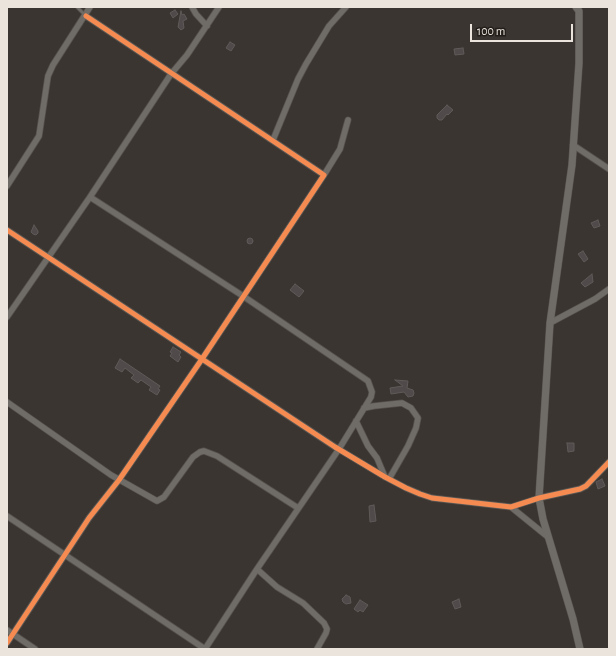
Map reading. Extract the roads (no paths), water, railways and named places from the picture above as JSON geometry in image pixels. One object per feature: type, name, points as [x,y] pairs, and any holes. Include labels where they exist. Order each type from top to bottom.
[{"type":"street","points":[[7,186],[39,136],[48,76],[53,65],[86,16],[90,7]]},
{"type":"street","points":[[192,7],[207,26]]},
{"type":"street","points":[[7,317],[49,258],[171,74],[187,55],[220,7]]},
{"type":"street","points":[[273,140],[293,90],[306,64],[329,26],[346,7]]},
{"type":"street","points":[[576,7],[579,11],[579,62],[572,165],[550,323],[539,498],[548,537],[573,619],[580,649]]},
{"type":"street","points":[[86,16],[324,175]]},
{"type":"street","points":[[7,643],[89,518],[119,480],[202,359],[324,175],[340,149],[348,120]]},
{"type":"street","points":[[573,145],[609,169]]},
{"type":"street","points":[[7,516],[205,649],[257,569],[339,449],[371,397],[372,392],[368,381],[243,296],[90,197]]},
{"type":"street","points":[[7,230],[339,449],[406,488],[432,498],[511,507],[539,498],[570,492],[586,486],[609,462]]},
{"type":"street","points":[[550,323],[595,300],[609,289]]},
{"type":"street","points":[[7,402],[119,480],[157,501],[164,497],[193,457],[204,451],[217,456],[298,508]]},
{"type":"street","points":[[364,408],[402,403],[411,408],[418,418],[416,428],[408,446],[387,478]]},
{"type":"street","points":[[356,421],[368,446],[377,458],[387,478]]},
{"type":"street","points":[[511,507],[548,537]]},
{"type":"street","points":[[257,569],[277,587],[307,606],[324,623],[327,629],[326,633],[317,649]]},
{"type":"street","points":[[7,630],[36,649]]},
{"type":"lane","points":[[77,7],[86,16]]}]
